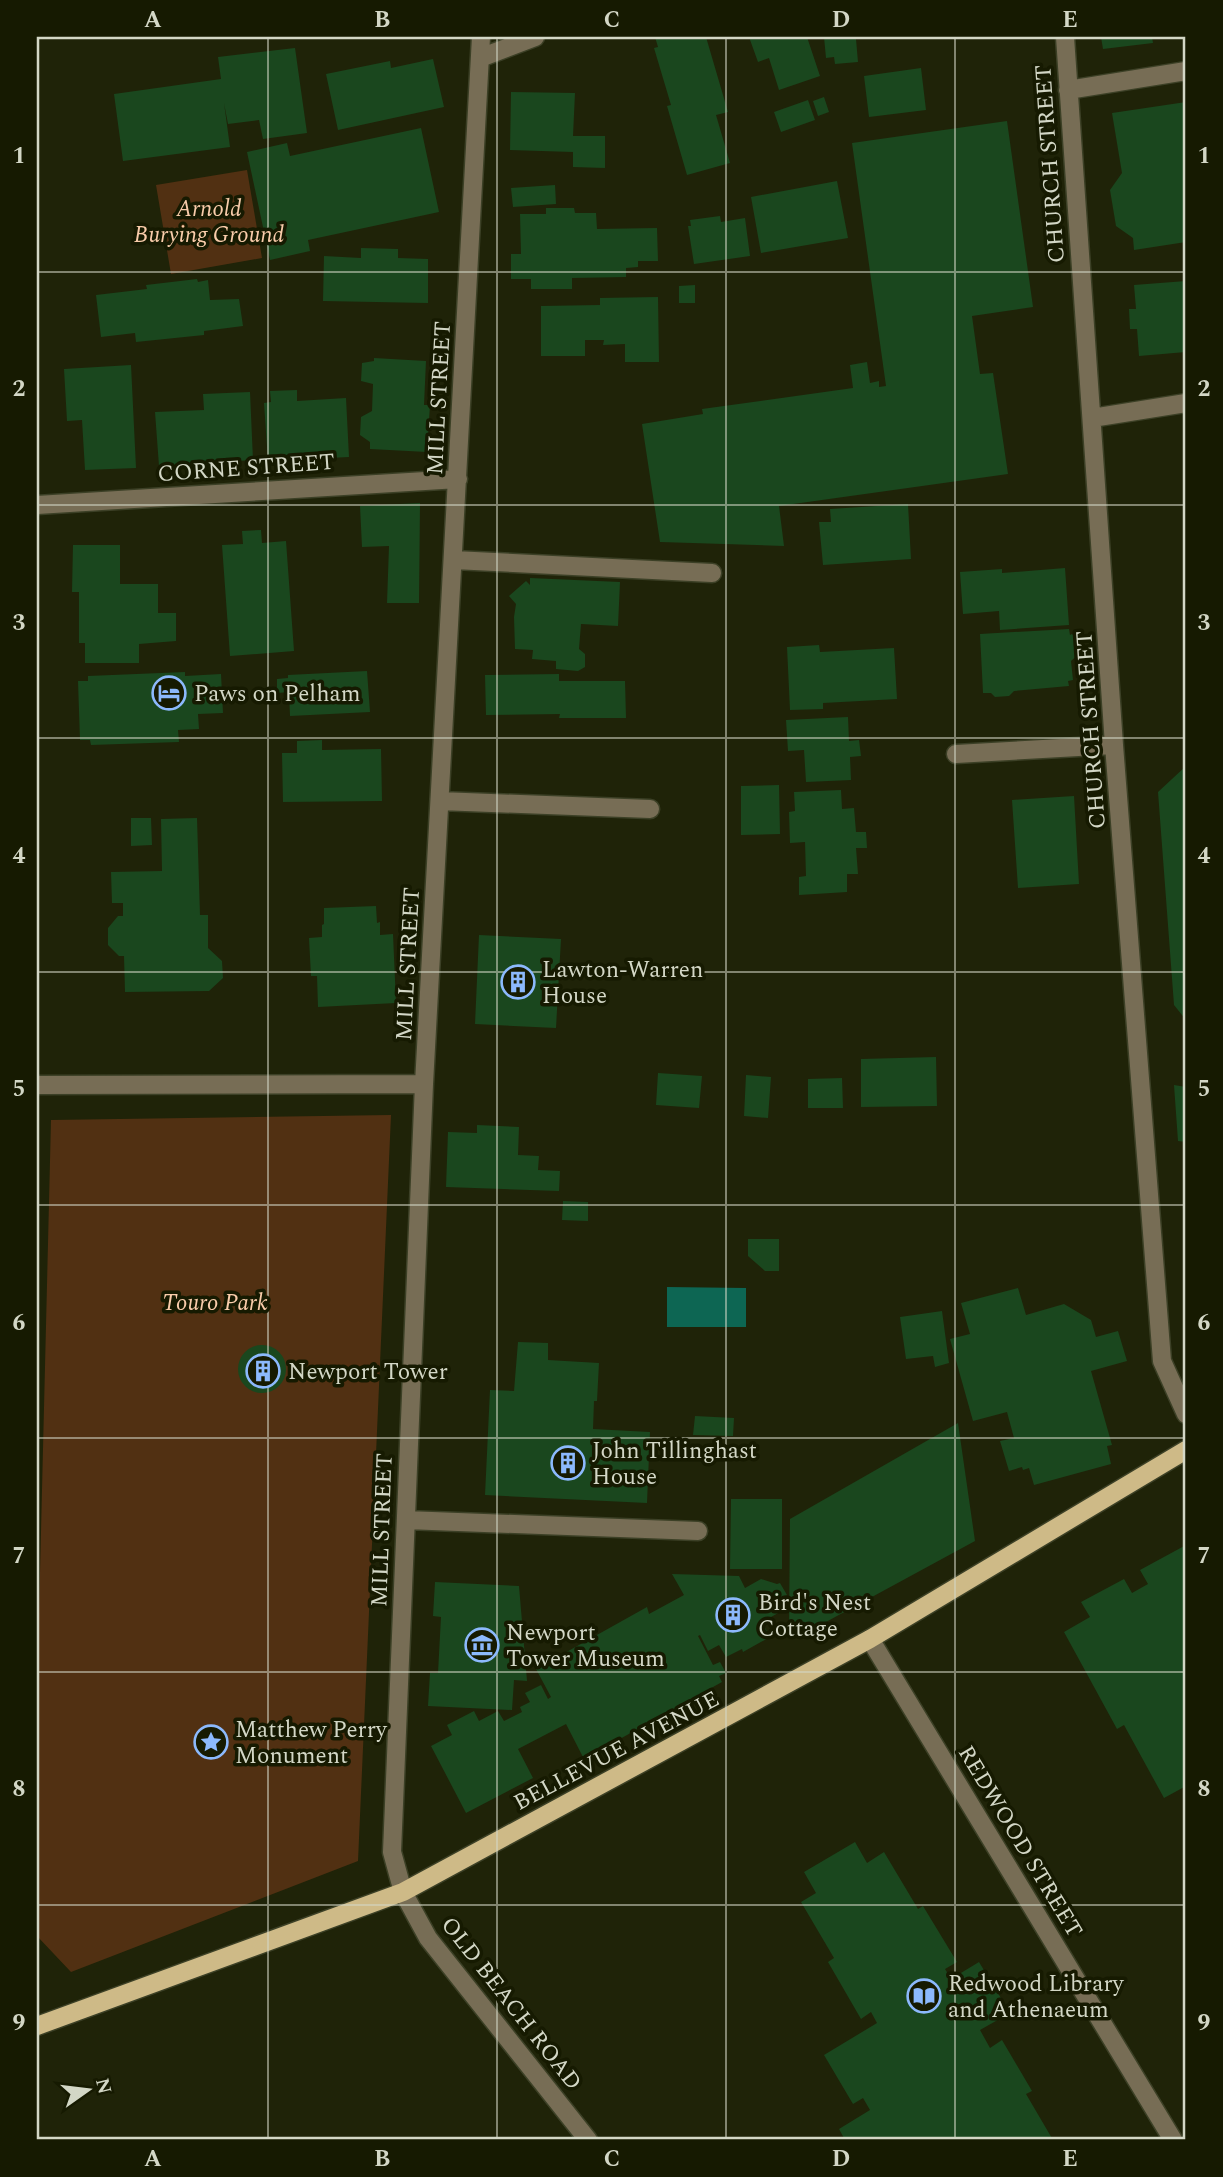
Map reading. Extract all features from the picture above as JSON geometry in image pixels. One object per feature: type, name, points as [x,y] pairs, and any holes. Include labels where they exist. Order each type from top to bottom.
[{"type":"main road","name":"BELLEVUE AVENUE","points":[[37,2026],[403,1892],[870,1639],[1186,1450]]},
{"type":"street","name":"MILL STREET","points":[[403,1892],[392,1852],[424,1084],[481,37]]},
{"type":"street","points":[[480,58],[535,37]]},
{"type":"street","name":"CHURCH STREET","points":[[1065,37],[1114,745],[1162,1361],[1186,1414]]},
{"type":"street","points":[[1068,90],[1186,71]]},
{"type":"street","points":[[1092,418],[1186,403]]},
{"type":"street","name":"CORNE STREET","points":[[37,505],[458,479]]},
{"type":"street","points":[[454,560],[712,573]]},
{"type":"street","points":[[956,754],[1114,745]]},
{"type":"street","points":[[440,801],[650,809]]},
{"type":"street","points":[[37,1085],[424,1084]]},
{"type":"street","points":[[406,1520],[698,1531]]},
{"type":"street","name":"REDWOOD STREET","points":[[870,1639],[1173,2140]]},
{"type":"street","name":"OLD BEACH ROAD","points":[[403,1892],[428,1938],[588,2140]]},
{"type":"green space","name":"Arnold Burying Ground","points":[[247,170],[262,258],[171,274],[156,185]]},
{"type":"green space","name":"Touro Park","points":[[391,1115],[358,1861],[71,1972],[37,1936],[37,1696],[51,1120]]},
{"type":"water","points":[[667,1287],[746,1288],[746,1327],[667,1327]]},
{"type":"building","points":[[655,37],[706,37],[728,112],[716,115],[730,163],[687,175],[667,106],[671,105],[654,48],[658,47]]},
{"type":"building","points":[[749,37],[807,37],[820,76],[779,90],[769,58],[758,62]]},
{"type":"building","points":[[824,37],[864,37],[856,39],[858,62],[835,64],[834,57],[826,58]]},
{"type":"building","points":[[1101,37],[1152,37],[1153,43],[1103,49]]},
{"type":"building","points":[[295,48],[307,133],[263,139],[259,120],[228,124],[224,103],[230,147],[123,161],[114,94],[221,79],[218,57]]},
{"type":"building","points":[[433,59],[444,107],[338,130],[326,74],[390,61],[391,68]]},
{"type":"building","points":[[921,68],[926,110],[869,117],[864,76]]},
{"type":"building","points":[[511,92],[575,93],[573,136],[605,136],[605,168],[573,167],[573,152],[510,150]]},
{"type":"building","points":[[824,97],[829,112],[818,116],[813,101]]},
{"type":"building","points":[[808,100],[815,120],[781,132],[774,112]]},
{"type":"building","points":[[1186,102],[1186,242],[1134,250],[1133,238],[1116,226],[1110,190],[1122,173],[1112,113]]},
{"type":"building","points":[[1007,121],[1033,307],[972,316],[980,374],[993,373],[1008,474],[779,506],[784,546],[660,542],[642,424],[703,414],[702,409],[853,388],[850,365],[867,362],[870,383],[879,381],[879,387],[886,386],[852,143]]},
{"type":"building","points":[[421,128],[439,212],[308,240],[310,251],[270,260],[247,152],[287,143],[290,156]]},
{"type":"building","points":[[837,181],[848,238],[761,253],[751,197]]},
{"type":"building","points":[[555,185],[556,204],[513,207],[511,188]]},
{"type":"building","points":[[546,208],[574,208],[575,213],[596,213],[597,229],[657,228],[658,261],[638,261],[638,267],[626,268],[626,277],[572,278],[572,289],[531,289],[531,279],[511,279],[511,254],[521,254],[520,214],[546,214]]},
{"type":"building","points":[[720,216],[721,222],[745,218],[750,256],[694,264],[688,226],[691,226],[690,220]]},
{"type":"building","points":[[361,248],[398,249],[398,258],[428,259],[428,303],[323,301],[324,256],[361,258]]},
{"type":"building","points":[[197,279],[198,282],[208,280],[210,300],[239,299],[243,326],[204,331],[204,335],[136,342],[135,333],[101,337],[96,295]]},
{"type":"building","points":[[1186,281],[1186,352],[1139,356],[1137,329],[1130,329],[1129,309],[1136,309],[1134,285]]},
{"type":"building","points":[[695,285],[695,303],[679,303],[679,286]]},
{"type":"building","points":[[658,297],[659,362],[625,362],[625,344],[603,345],[604,340],[585,340],[585,356],[541,356],[541,306],[600,305],[600,298]]},
{"type":"building","points":[[374,358],[426,361],[424,405],[430,405],[427,452],[370,449],[370,442],[360,435],[361,417],[372,411],[373,384],[361,381],[362,363],[374,361]]},
{"type":"building","points":[[131,365],[136,468],[85,470],[82,420],[67,421],[64,369]]},
{"type":"building","points":[[297,390],[297,401],[346,398],[349,457],[268,461],[264,403],[271,402],[270,391]]},
{"type":"building","points":[[250,392],[253,460],[159,466],[155,412],[204,410],[203,394]]},
{"type":"building","points":[[420,503],[419,603],[387,603],[389,546],[362,547],[360,506]]},
{"type":"building","points":[[908,504],[911,559],[823,565],[819,522],[831,522],[830,509]]},
{"type":"building","points":[[261,530],[262,543],[286,541],[294,651],[230,656],[222,545],[243,544],[242,531]]},
{"type":"building","points":[[73,545],[120,545],[120,584],[158,584],[158,613],[176,613],[176,641],[139,644],[139,663],[85,663],[85,643],[79,643],[79,592],[72,592]]},
{"type":"building","points":[[1065,568],[1069,625],[1000,630],[999,611],[963,614],[960,572],[1002,569],[1002,573]]},
{"type":"building","points":[[530,578],[620,582],[618,626],[581,624],[579,649],[585,654],[585,667],[578,671],[556,669],[556,661],[532,659],[533,650],[515,649],[516,604],[509,596],[526,581],[530,585]]},
{"type":"building","points":[[1069,629],[1070,635],[1079,641],[1080,653],[1071,661],[1073,680],[1068,681],[1069,686],[1014,691],[1009,696],[995,697],[991,693],[983,693],[980,634]]},
{"type":"building","points":[[819,645],[820,652],[894,648],[897,699],[823,703],[823,709],[790,710],[787,647]]},
{"type":"building","points":[[367,671],[370,712],[290,716],[289,692],[277,693],[277,679],[288,678],[288,675]]},
{"type":"building","points":[[185,672],[185,676],[221,674],[223,713],[198,714],[199,729],[178,730],[179,742],[91,745],[90,740],[80,740],[78,681],[88,681],[88,676]]},
{"type":"building","points":[[559,674],[559,681],[625,681],[626,718],[559,718],[560,714],[486,715],[485,675]]},
{"type":"building","points":[[848,717],[849,741],[859,740],[861,756],[850,757],[851,780],[806,782],[804,750],[788,751],[786,720]]},
{"type":"building","points":[[322,740],[322,750],[381,749],[382,801],[283,802],[282,753],[297,753],[297,741]]},
{"type":"building","points":[[1186,766],[1186,1020],[1174,1005],[1158,792]]},
{"type":"building","points":[[779,785],[780,834],[741,835],[741,786]]},
{"type":"building","points":[[841,790],[842,809],[854,808],[856,832],[866,832],[867,848],[856,848],[858,874],[847,874],[847,892],[799,895],[799,877],[806,876],[805,842],[790,843],[789,812],[795,811],[794,792]]},
{"type":"building","points":[[1074,796],[1079,884],[1018,888],[1012,800]]},
{"type":"building","points":[[131,818],[151,818],[152,845],[131,846]]},
{"type":"building","points":[[197,818],[200,915],[208,915],[208,948],[222,961],[223,978],[209,991],[125,992],[124,956],[119,956],[108,945],[108,928],[118,916],[123,916],[123,903],[112,903],[111,872],[162,871],[161,819]]},
{"type":"building","points":[[376,906],[380,935],[393,934],[396,1003],[318,1007],[317,976],[311,976],[309,938],[322,937],[324,908]]},
{"type":"building","name":"Lawton-Warren House","points":[[479,935],[561,939],[556,1028],[475,1024]]},
{"type":"building","points":[[936,1057],[937,1106],[861,1107],[861,1059]]},
{"type":"building","points":[[658,1073],[702,1076],[699,1108],[656,1105]]},
{"type":"building","points":[[746,1075],[771,1077],[768,1118],[744,1116]]},
{"type":"building","points":[[842,1078],[843,1108],[808,1108],[808,1079]]},
{"type":"building","points":[[1174,1085],[1186,1087],[1186,1142],[1178,1141]]},
{"type":"building","points":[[477,1125],[519,1127],[518,1155],[539,1156],[538,1170],[560,1171],[559,1191],[446,1187],[448,1132],[477,1133]]},
{"type":"building","points":[[563,1201],[588,1202],[588,1221],[562,1220]]},
{"type":"building","points":[[748,1239],[779,1239],[779,1271],[765,1271],[748,1256]]},
{"type":"building","points":[[1018,1288],[1026,1315],[1064,1304],[1091,1320],[1096,1337],[1118,1331],[1127,1361],[1091,1371],[1112,1445],[1107,1446],[1111,1464],[1034,1485],[1029,1468],[1009,1471],[1000,1441],[1014,1438],[1007,1412],[973,1421],[950,1339],[970,1334],[961,1303]]},
{"type":"building","points":[[942,1311],[949,1363],[935,1367],[933,1356],[906,1359],[900,1317]]},
{"type":"building","name":"John Tillinghast House","points":[[518,1342],[548,1343],[548,1360],[599,1363],[593,1429],[650,1432],[647,1503],[485,1495],[490,1390],[514,1391]]},
{"type":"building","name":"Newport Tower","points":[[262,1345],[279,1352],[286,1369],[279,1386],[262,1393],[245,1386],[238,1369],[245,1352]]},
{"type":"building","points":[[695,1416],[734,1418],[733,1436],[693,1435]]},
{"type":"building","points":[[958,1423],[975,1541],[802,1635],[792,1634],[789,1628],[790,1519]]},
{"type":"building","points":[[731,1499],[782,1499],[782,1569],[730,1569]]},
{"type":"building","points":[[1186,1545],[1186,1786],[1164,1798],[1124,1725],[1117,1729],[1064,1632],[1090,1617],[1081,1602],[1124,1579],[1132,1593],[1148,1584],[1140,1570]]},
{"type":"building","points":[[672,1574],[739,1576],[745,1588],[761,1579],[780,1583],[787,1595],[784,1596],[780,1612],[762,1622],[770,1637],[743,1652],[742,1649],[726,1657],[719,1645],[708,1651],[700,1635],[698,1636],[713,1665],[720,1662],[726,1673],[719,1676],[722,1682],[584,1759],[566,1724],[518,1749],[533,1778],[466,1813],[431,1746],[452,1735],[447,1725],[474,1711],[479,1721],[498,1711],[504,1721],[522,1712],[520,1707],[530,1702],[525,1693],[541,1685],[548,1699],[551,1697],[536,1669],[647,1607],[649,1614],[684,1595]]},
{"type":"building","name":"Newport Tower Museum","points":[[435,1582],[519,1586],[527,1681],[514,1680],[512,1710],[428,1706],[430,1673],[438,1673],[441,1617],[433,1616]]},
{"type":"building","name":"Redwood Library and Athenaeum","points":[[855,1842],[867,1863],[884,1852],[918,1909],[923,1906],[957,1962],[945,1969],[951,1979],[979,1962],[1010,2013],[980,2030],[990,2048],[1002,2040],[1032,2091],[1026,2094],[1053,2140],[845,2140],[839,2129],[870,2110],[863,2098],[853,2104],[824,2055],[877,2023],[871,2012],[861,2019],[828,1962],[834,1958],[801,1902],[816,1893],[804,1872]]},
{"type":"place","name":"Paws on Pelham","points":[[169,693]]},
{"type":"place","name":"Lawton-Warren House","points":[[518,982]]},
{"type":"place","name":"Newport Tower","points":[[263,1371]]},
{"type":"place","name":"John Tillinghast House","points":[[568,1463]]},
{"type":"place","name":"Bird's Nest Cottage","points":[[733,1615]]},
{"type":"place","name":"Newport Tower Museum","points":[[482,1645]]},
{"type":"place","name":"Matthew Perry Monument","points":[[211,1742]]},
{"type":"place","name":"Redwood Library and Athenaeum","points":[[924,1996]]}]
